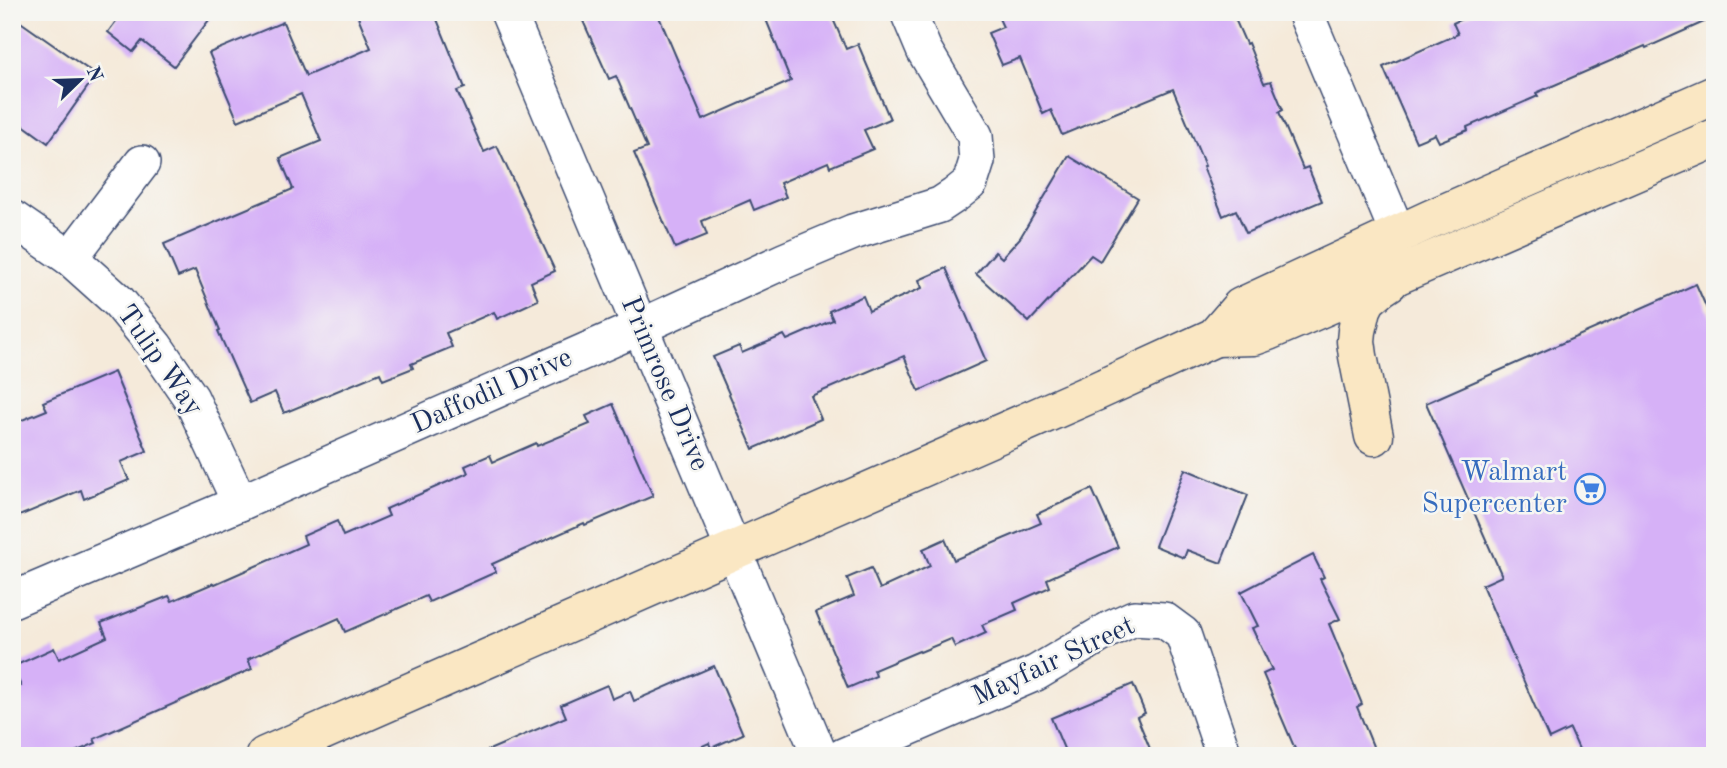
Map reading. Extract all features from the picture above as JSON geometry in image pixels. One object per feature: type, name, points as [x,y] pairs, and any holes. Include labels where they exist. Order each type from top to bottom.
[{"type":"street","name":"Primrose Drive","points":[[508,12],[820,756]]},
{"type":"street","name":"Daffodil Drive","points":[[12,600],[240,503],[784,261],[853,232],[940,205],[970,183],[977,160],[975,136],[924,50],[908,12]]},
{"type":"street","points":[[1317,16],[1398,234]]},
{"type":"street","points":[[1215,337],[1241,307],[1398,234],[1715,95]]},
{"type":"street","points":[[265,756],[1215,337],[1254,336],[1269,331],[1715,138]]},
{"type":"street","points":[[70,258],[142,163]]},
{"type":"street","name":"Tulip Way","points":[[12,218],[70,258],[119,302],[155,346],[191,398],[240,503]]},
{"type":"street","points":[[1269,331],[1308,326],[1323,332],[1339,350],[1374,436],[1357,349],[1358,322],[1367,299],[1405,272]]},
{"type":"street","name":"Mayfair Street","points":[[844,756],[1036,673],[1110,629],[1134,618],[1164,620],[1184,634],[1224,756]]},
{"type":"building","points":[[123,12],[215,12],[174,66],[142,41],[133,52],[108,32]]},
{"type":"building","points":[[356,12],[434,12],[465,88],[457,91],[484,152],[497,146],[555,271],[531,282],[538,300],[497,319],[494,312],[446,333],[452,347],[411,364],[413,368],[383,380],[380,373],[284,413],[275,392],[250,403],[195,270],[178,277],[164,244],[293,189],[280,158],[321,141],[301,94],[238,121],[209,53],[283,22],[306,76],[371,48]]},
{"type":"building","points":[[579,12],[657,12],[703,120],[791,81],[763,12],[830,12],[846,49],[858,44],[890,119],[864,130],[873,149],[830,167],[828,162],[780,183],[786,197],[754,210],[750,200],[702,221],[707,235],[675,248],[634,153],[647,148],[616,76],[609,79]]},
{"type":"building","points":[[996,12],[1232,12],[1264,83],[1271,81],[1283,110],[1279,112],[1303,169],[1308,167],[1322,201],[1246,233],[1236,210],[1223,216],[1173,89],[1062,135],[1051,110],[1043,114],[1020,58],[1002,65],[988,33],[1003,27]]},
{"type":"building","points":[[1476,12],[1715,12],[1715,17],[1536,93],[1538,96],[1467,127],[1468,130],[1439,142],[1435,134],[1416,142],[1383,67],[1458,34],[1453,23]]},
{"type":"building","points":[[12,16],[96,75],[48,143],[12,117]]},
{"type":"building","points":[[1069,156],[1138,198],[1100,261],[1091,255],[1029,322],[976,274],[995,252],[1002,258],[1020,238]]},
{"type":"building","points":[[946,268],[986,361],[919,391],[904,356],[811,396],[821,419],[753,449],[713,357],[739,346],[742,353],[784,335],[787,340],[833,320],[829,311],[863,296],[869,311],[922,288],[919,280]]},
{"type":"building","name":"Walmart Supercenter","points":[[1696,284],[1715,327],[1715,756],[1582,756],[1570,729],[1549,739],[1482,585],[1502,576],[1426,403]]},
{"type":"building","points":[[114,372],[147,451],[121,462],[129,480],[84,499],[81,490],[12,519],[12,424],[47,410],[43,402]]},
{"type":"building","points":[[613,404],[653,496],[492,564],[496,572],[429,602],[426,596],[345,632],[339,618],[248,659],[252,669],[94,739],[96,743],[66,756],[21,756],[12,735],[12,690],[21,686],[12,667],[54,648],[59,659],[107,637],[101,623],[169,596],[172,601],[215,584],[306,544],[303,536],[337,521],[343,536],[389,516],[386,509],[468,473],[465,466],[490,455],[493,462],[590,424],[586,416]]},
{"type":"building","points":[[1185,469],[1248,495],[1221,563],[1187,550],[1184,558],[1155,546]]},
{"type":"building","points":[[1092,489],[1118,547],[1047,579],[1050,587],[1014,603],[1017,610],[982,625],[986,633],[955,647],[951,639],[919,651],[874,670],[876,676],[848,688],[816,612],[854,596],[847,578],[871,568],[880,589],[930,566],[923,549],[945,539],[954,560],[1041,523],[1037,514]]},
{"type":"building","points":[[1313,555],[1324,577],[1320,579],[1340,619],[1329,624],[1362,704],[1357,707],[1377,756],[1298,756],[1263,674],[1272,670],[1252,628],[1258,626],[1241,592]]},
{"type":"building","points":[[714,666],[743,734],[711,748],[709,743],[680,756],[475,756],[566,717],[561,705],[607,685],[612,699],[630,691],[634,701]]},
{"type":"building","points":[[1133,684],[1145,713],[1137,717],[1153,756],[1067,756],[1051,718]]},
{"type":"place","name":"Walmart Supercenter","points":[[1590,489]]}]
